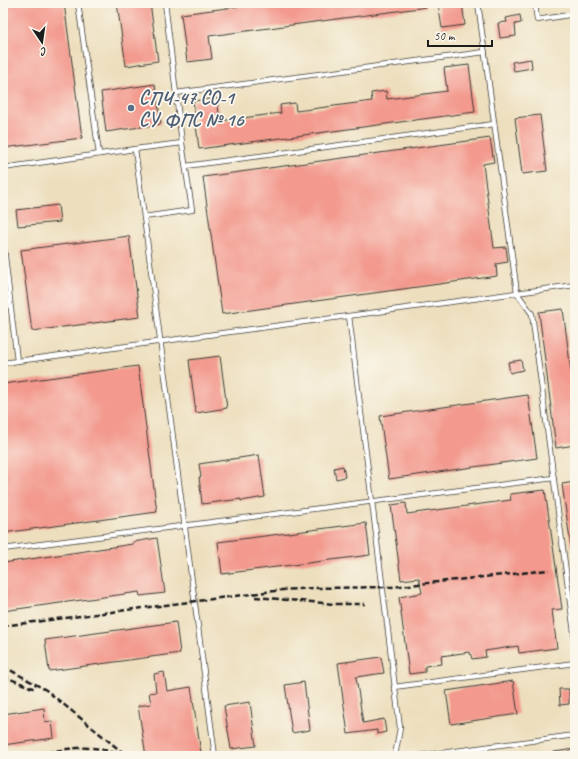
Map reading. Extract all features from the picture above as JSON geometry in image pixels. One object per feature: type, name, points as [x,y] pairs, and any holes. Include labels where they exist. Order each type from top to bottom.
[{"type":"lane","points":[[78,3],[99,154]]},
{"type":"lane","points":[[144,217],[192,210],[182,143],[165,3]]},
{"type":"lane","points":[[478,3],[517,293],[532,314],[575,640]]},
{"type":"lane","points":[[535,3],[537,20],[575,14]]},
{"type":"lane","points":[[176,93],[485,52]]},
{"type":"lane","points":[[186,166],[494,124]]},
{"type":"lane","points":[[3,168],[182,143]]},
{"type":"lane","points":[[135,150],[215,756]]},
{"type":"lane","points":[[3,239],[17,361]]},
{"type":"lane","points":[[3,363],[575,285]]},
{"type":"lane","points":[[348,316],[400,728],[395,756]]},
{"type":"lane","points":[[3,549],[554,478]]},
{"type":"lane","points":[[394,687],[575,663]]},
{"type":"lane","points":[[419,756],[575,735]]},
{"type":"building","points":[[3,3],[64,3],[82,138],[3,148]]},
{"type":"building","points":[[117,3],[150,3],[158,61],[126,66]]},
{"type":"building","points":[[266,3],[426,3],[427,7],[209,36],[212,59],[187,62],[181,14]]},
{"type":"building","points":[[438,3],[462,3],[465,25],[442,28]]},
{"type":"building","points":[[520,15],[521,23],[515,24],[516,36],[500,38],[498,23],[507,22],[506,18]]},
{"type":"building","points":[[531,59],[532,68],[514,71],[512,62]]},
{"type":"building","points":[[469,65],[475,112],[199,149],[193,101],[217,98],[220,121],[281,113],[280,105],[295,103],[296,111],[372,101],[371,93],[386,91],[387,99],[447,91],[444,68]]},
{"type":"building","name":"СПЧ-47 СО-1 СУ ФПС № 16","points":[[155,84],[161,124],[106,132],[101,92]]},
{"type":"building","points":[[540,115],[547,171],[522,174],[515,118]]},
{"type":"building","points":[[490,138],[494,162],[483,164],[494,248],[506,247],[508,262],[496,264],[497,276],[222,314],[203,177]]},
{"type":"building","points":[[58,205],[60,222],[18,226],[16,210]]},
{"type":"building","points":[[129,236],[140,317],[32,331],[21,250]]},
{"type":"building","points":[[563,309],[575,403],[575,445],[556,448],[539,312]]},
{"type":"building","points":[[220,356],[227,408],[196,413],[189,360]]},
{"type":"building","points":[[521,360],[523,370],[510,373],[508,362]]},
{"type":"building","points":[[138,366],[157,512],[3,533],[3,384]]},
{"type":"building","points":[[528,395],[537,458],[389,479],[380,416]]},
{"type":"building","points":[[259,455],[265,497],[241,501],[241,499],[202,504],[199,464]]},
{"type":"building","points":[[343,466],[345,477],[336,479],[334,468]]},
{"type":"building","points":[[575,482],[575,547],[571,547],[562,484]]},
{"type":"building","points":[[545,490],[562,609],[552,610],[557,648],[519,653],[518,646],[485,651],[486,657],[472,659],[470,652],[441,656],[442,664],[425,666],[425,672],[409,674],[399,597],[422,593],[419,578],[401,580],[391,505],[406,503],[407,514],[511,500],[510,494]]},
{"type":"building","points":[[366,523],[370,555],[222,574],[218,542]]},
{"type":"building","points":[[157,538],[165,593],[140,596],[139,592],[3,611],[3,563],[133,544],[133,542]]},
{"type":"building","points":[[176,622],[180,653],[49,671],[45,640]]},
{"type":"building","points":[[381,657],[384,673],[356,677],[363,723],[384,719],[386,732],[377,734],[377,730],[348,734],[338,663]]},
{"type":"building","points":[[164,672],[167,691],[191,687],[201,753],[197,753],[197,756],[146,756],[138,706],[151,704],[149,693],[156,692],[154,674]]},
{"type":"building","points":[[513,681],[518,714],[451,724],[446,691]]},
{"type":"building","points":[[304,682],[310,730],[292,733],[285,685]]},
{"type":"building","points":[[559,689],[569,689],[569,704],[560,705]]},
{"type":"building","points":[[250,702],[256,746],[231,749],[224,706]]},
{"type":"building","points":[[44,708],[45,722],[52,721],[54,738],[3,745],[3,714]]},
{"type":"building","points":[[575,749],[575,756],[554,756],[554,752]]},
{"type":"railway","points":[[3,626],[282,590],[391,587],[549,570]]},
{"type":"railway","points":[[255,597],[334,604],[365,604]]},
{"type":"railway","points":[[3,666],[46,690],[127,756]]},
{"type":"railway","points":[[3,676],[35,689]]},
{"type":"railway","points":[[30,756],[76,748],[110,751],[121,756]]},
{"type":"place","name":"СПЧ-47 СО-1 СУ ФПС № 16","points":[[131,108]]}]
